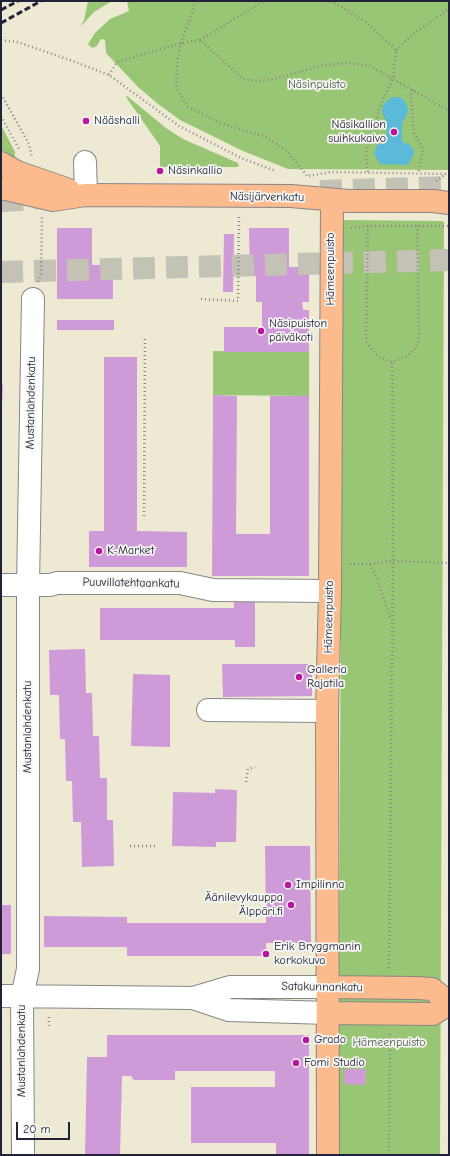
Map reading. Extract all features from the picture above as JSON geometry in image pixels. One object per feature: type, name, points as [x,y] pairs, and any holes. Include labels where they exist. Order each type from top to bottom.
[{"type":"main road","name":"Näsijärvenkatu","points":[[1,163],[17,172],[40,181],[86,195]]},
{"type":"main road","name":"Näsijärvenkatu","points":[[1,188],[53,200],[86,195],[291,196],[332,200],[432,201],[449,203]]},
{"type":"main road","name":"Hämeenpuisto","points":[[328,1155],[327,711],[330,591],[332,200]]},
{"type":"main road","name":"Satakunnankatu","points":[[328,987],[432,989],[449,1003],[433,1014],[328,1013]]},
{"type":"street","points":[[85,162],[86,195]]},
{"type":"street","name":"Mustanlahdenkatu","points":[[23,1155],[12,997],[28,969],[28,585],[33,299]]},
{"type":"street","name":"Puuvillatehtaankatu","points":[[1,585],[50,585],[57,583],[180,583],[212,590],[330,591]]},
{"type":"street","points":[[208,710],[327,711]]},
{"type":"street","name":"Satakunnankatu","points":[[12,997],[193,998],[230,987],[328,987]]},
{"type":"street","name":"Satakunnankatu","points":[[193,998],[229,1010],[328,1013]]},
{"type":"path","points":[[109,75],[117,62],[181,43],[200,40],[264,1]]},
{"type":"path","points":[[331,1],[366,22],[396,50]]},
{"type":"path","points":[[194,2],[181,43],[177,62],[176,87],[188,107],[220,123],[266,137],[288,151],[307,177],[331,172],[448,174]]},
{"type":"path","points":[[368,173],[366,155],[368,144],[372,136],[379,109],[393,78],[396,50],[412,35],[449,9]]},
{"type":"path","points":[[1,40],[17,42],[109,75],[179,126],[243,159],[276,171]]},
{"type":"path","points":[[200,40],[243,79],[258,81],[274,79],[324,65],[349,63],[370,66],[449,111]]},
{"type":"path","points":[[413,90],[410,96],[414,134],[421,145],[422,152],[419,174]]},
{"type":"path","points":[[1,94],[29,144],[32,152],[32,161]]},
{"type":"path","points":[[1,116],[18,145],[20,153]]},
{"type":"path","points":[[33,299],[40,274],[42,211]]},
{"type":"path","points":[[201,299],[238,301],[239,212]]},
{"type":"path","points":[[349,228],[417,225],[449,226]]},
{"type":"path","points":[[368,226],[366,341],[379,357],[392,362],[407,356],[416,348],[420,339],[417,225]]},
{"type":"path","points":[[144,516],[145,338]]},
{"type":"path","points":[[389,970],[393,561],[392,362]]},
{"type":"path","points":[[330,563],[370,564],[393,561],[449,563]]},
{"type":"path","points":[[370,564],[377,579],[392,623]]},
{"type":"path","points":[[246,782],[248,769],[255,767]]},
{"type":"path","points":[[130,846],[157,846]]},
{"type":"path","points":[[389,1155],[390,1032]]},
{"type":"green space","points":[[88,1],[112,1],[94,12],[80,27],[84,20]]},
{"type":"green space","name":"Näsinpuisto","points":[[127,1],[449,1],[449,170],[288,169],[243,151],[180,120],[138,87],[106,53],[105,40],[100,40],[97,46],[92,48],[88,44],[95,33],[110,19],[129,11]]},
{"type":"green space","points":[[127,96],[166,128],[183,139],[238,163],[239,166],[160,167],[160,146],[126,97]]},
{"type":"green space","points":[[1,125],[15,152],[15,165],[8,159],[1,149]]},
{"type":"green space","name":"Hämeenpuisto","points":[[343,220],[443,221],[444,223],[440,1155],[338,1155]]},
{"type":"green space","points":[[213,351],[309,352],[309,396],[213,395]]},
{"type":"water","name":"Näsikallion suihkukaivo","points":[[399,97],[404,100],[408,111],[402,123],[402,142],[407,143],[413,148],[414,154],[408,165],[380,164],[374,154],[377,145],[386,142],[387,122],[383,115],[382,109],[384,104],[390,98]]},
{"type":"building","points":[[57,228],[92,228],[92,265],[113,265],[113,299],[57,299]]},
{"type":"building","points":[[249,228],[289,228],[289,267],[309,267],[309,302],[302,302],[303,310],[309,310],[309,352],[224,352],[224,327],[262,327],[262,302],[256,302],[256,276],[250,276]]},
{"type":"building","points":[[224,234],[234,234],[233,292],[223,292]]},
{"type":"building","points":[[57,320],[114,320],[114,330],[57,330]]},
{"type":"building","points":[[104,357],[137,357],[137,531],[187,532],[187,567],[89,567],[89,531],[104,531]]},
{"type":"building","points":[[1,384],[3,384],[2,406],[1,406]]},
{"type":"building","points":[[213,395],[237,396],[236,534],[270,534],[270,396],[309,396],[309,576],[212,576]]},
{"type":"building","points":[[234,602],[255,602],[255,647],[235,647],[235,640],[100,640],[100,608],[234,608]]},
{"type":"building","points":[[85,649],[86,693],[92,693],[93,736],[99,736],[100,778],[107,778],[107,820],[113,820],[114,866],[82,867],[81,822],[73,822],[72,781],[66,781],[65,739],[60,739],[59,695],[50,695],[49,650]]},
{"type":"building","points":[[222,664],[312,664],[312,696],[223,697]]},
{"type":"building","points":[[133,674],[170,675],[170,747],[131,746]]},
{"type":"building","points":[[215,789],[237,790],[236,842],[216,842],[216,847],[172,846],[173,792],[215,793]]},
{"type":"building","points":[[265,846],[310,846],[311,943],[266,943],[266,956],[127,956],[127,947],[44,947],[44,916],[127,917],[127,923],[266,923]]},
{"type":"building","points":[[1,905],[11,905],[11,954],[1,954]]},
{"type":"building","points":[[107,1035],[309,1035],[309,1155],[276,1155],[276,1143],[191,1143],[191,1087],[275,1087],[275,1071],[175,1071],[175,1080],[134,1080],[131,1076],[122,1076],[120,1155],[85,1155],[87,1057],[107,1057]]},
{"type":"building","points":[[344,1069],[366,1069],[365,1085],[344,1084]]},
{"type":"tunnel","points":[[320,191],[449,187]]},
{"type":"tunnel","points":[[1,201],[36,199]]},
{"type":"tunnel","points":[[1,272],[449,260]]},
{"type":"railway","points":[[1,10],[18,1]]},
{"type":"railway","points":[[1,23],[41,1]]},
{"type":"place","name":"Nääshalli","points":[[86,121]]},
{"type":"place","name":"Näsikallion suihkukaivo","points":[[394,132]]},
{"type":"place","name":"Näsinkallio","points":[[160,171]]},
{"type":"place","name":"Näsipuiston päiväkoti","points":[[261,331]]},
{"type":"place","name":"K-Market","points":[[99,551]]},
{"type":"place","name":"Galleria Rajatila","points":[[299,677]]},
{"type":"place","name":"Impilinna","points":[[288,885]]},
{"type":"place","name":"Äänilevykauppa Älppäri.fi","points":[[291,905]]},
{"type":"place","name":"Erik Bryggmanin korkokuva","points":[[266,954]]},
{"type":"place","name":"Grado","points":[[306,1040]]},
{"type":"place","name":"Fomi Studio","points":[[296,1063]]}]
